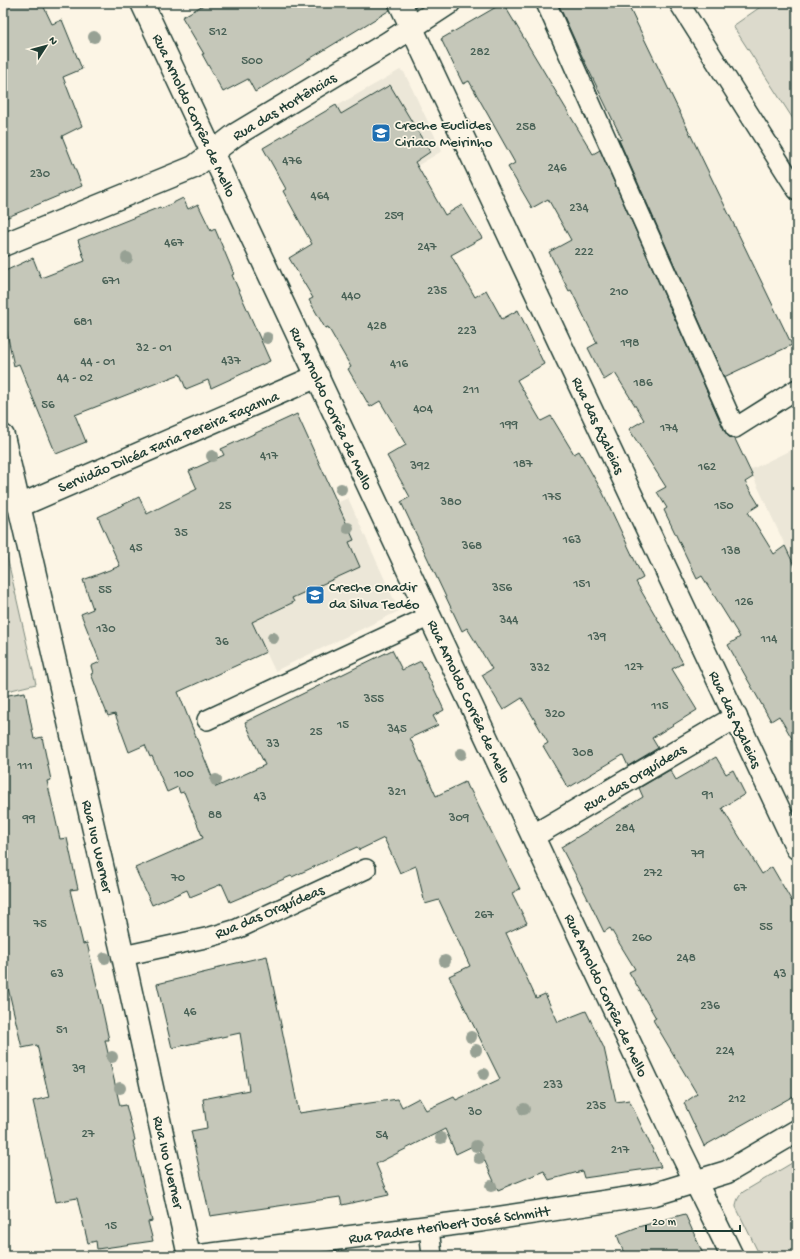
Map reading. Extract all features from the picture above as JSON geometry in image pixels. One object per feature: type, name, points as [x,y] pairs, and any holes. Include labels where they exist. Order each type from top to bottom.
[{"type":"street","name":"Rua Arnoldo Corrêa de Mello","points":[[142,3],[732,1256]]},
{"type":"street","name":"Rua das Azaleias","points":[[400,3],[797,848]]},
{"type":"street","name":"Rua das Hortências","points":[[3,245],[194,167],[235,135],[411,28],[449,3]]},
{"type":"street","name":"Servidão Dilcéa Faria Pereira Façanha","points":[[18,506],[318,376]]},
{"type":"street","name":"Rua Ivo Werner","points":[[3,436],[123,956],[189,1256]]},
{"type":"street","name":"Rua das Orquídeas","points":[[533,836],[736,717]]},
{"type":"street","name":"Rua Padre Heribert José Schmitt","points":[[200,1256],[484,1220],[655,1194],[727,1172],[797,1131]]},
{"type":"lane","points":[[546,3],[735,428],[797,389]]},
{"type":"lane","points":[[679,3],[797,190]]},
{"type":"lane","points":[[207,720],[430,616]]},
{"type":"lane","name":"Rua das Orquídeas","points":[[123,956],[210,938],[237,929],[366,869]]},
{"type":"lane","points":[[429,1227],[432,1256]]},
{"type":"shaded area","points":[[766,3],[797,3],[797,125],[733,26]]},
{"type":"shaded area","name":"Creche Euclides Ciriaco Meirinho","points":[[400,70],[404,72],[442,151],[361,199],[321,115]]},
{"type":"shaded area","points":[[797,447],[797,571],[750,470]]},
{"type":"shaded area","name":"Creche Onadir da Silva Tedéo","points":[[348,498],[399,611],[275,671],[220,555]]},
{"type":"shaded area","points":[[3,539],[36,684],[3,692]]},
{"type":"shaded area","points":[[797,1160],[797,1256],[760,1256],[736,1207],[737,1201],[743,1192]]},
{"type":"building","points":[[3,3],[42,3],[52,24],[62,20],[82,69],[63,77],[82,126],[62,136],[82,186],[3,219]]},
{"type":"building","points":[[207,3],[388,3],[390,10],[255,92],[248,79],[223,92],[202,54],[204,54],[182,17]]},
{"type":"building","points":[[503,3],[593,154],[600,150],[725,432],[729,437],[735,439],[753,477],[745,482],[759,505],[748,512],[774,554],[785,546],[797,571],[797,747],[779,716],[771,721],[728,645],[740,637],[702,576],[697,579],[664,510],[667,508],[657,492],[666,487],[629,429],[644,420],[615,373],[604,380],[588,348],[597,343],[571,290],[569,291],[549,252],[571,240],[548,199],[532,208],[508,167],[515,163],[469,81],[463,84],[441,39]]},
{"type":"building","points":[[558,3],[627,3],[792,345],[724,377],[619,140],[622,139]]},
{"type":"building","points":[[390,85],[430,152],[415,162],[445,215],[462,205],[482,238],[451,255],[475,297],[486,290],[502,319],[518,310],[544,364],[517,380],[541,421],[551,416],[574,454],[579,451],[603,493],[643,578],[636,582],[683,663],[672,669],[697,710],[652,738],[658,748],[628,766],[623,755],[568,788],[543,746],[548,743],[522,698],[503,710],[482,675],[492,669],[467,628],[462,631],[401,502],[410,497],[387,456],[406,445],[380,401],[370,407],[348,369],[351,367],[328,327],[325,328],[309,300],[313,298],[289,258],[312,244],[283,191],[286,189],[263,148],[336,105],[341,114]]},
{"type":"building","points":[[183,198],[188,209],[198,204],[211,231],[215,229],[234,274],[232,275],[270,361],[211,388],[208,380],[186,389],[180,374],[75,415],[86,442],[56,454],[19,364],[14,366],[3,314],[3,272],[33,258],[41,278],[85,261],[78,240],[160,207],[161,209]]},
{"type":"building","points":[[297,414],[354,540],[349,542],[360,567],[292,598],[294,602],[252,622],[266,652],[178,692],[216,787],[265,765],[245,722],[392,650],[402,670],[421,661],[444,710],[433,716],[438,725],[410,738],[436,796],[465,782],[468,789],[470,789],[520,889],[512,893],[527,923],[506,933],[536,998],[545,994],[558,1022],[586,1011],[604,1048],[616,1102],[629,1100],[661,1167],[584,1178],[582,1171],[549,1180],[544,1171],[498,1190],[477,1144],[456,1154],[445,1129],[376,1164],[389,1195],[342,1205],[340,1197],[210,1216],[191,1131],[207,1128],[203,1099],[249,1090],[240,1033],[172,1048],[157,984],[267,956],[299,1113],[398,1099],[402,1107],[419,1098],[426,1110],[454,1097],[456,1100],[500,1079],[449,976],[470,966],[439,900],[425,904],[416,866],[400,873],[384,838],[359,850],[357,847],[292,877],[291,876],[230,902],[222,884],[190,897],[187,890],[152,905],[135,868],[203,838],[184,792],[180,793],[178,787],[167,792],[152,756],[150,757],[145,745],[129,752],[115,714],[108,716],[91,674],[93,673],[91,666],[100,662],[81,614],[93,609],[83,580],[120,566],[98,517],[139,497],[147,514],[197,489],[189,471],[224,455],[221,449]]},
{"type":"building","points":[[25,692],[34,739],[42,737],[51,780],[47,781],[60,839],[67,838],[78,889],[70,890],[83,944],[87,943],[101,1003],[109,1040],[105,1040],[120,1106],[126,1105],[135,1140],[133,1141],[152,1221],[148,1222],[153,1241],[97,1249],[96,1241],[88,1243],[77,1198],[56,1202],[33,1101],[49,1097],[37,1045],[22,1048],[3,966],[3,696]]},
{"type":"building","points":[[716,757],[726,774],[733,770],[745,794],[722,808],[762,874],[772,867],[797,910],[797,1094],[704,1146],[684,1103],[697,1094],[653,1020],[656,1018],[629,972],[635,969],[610,928],[604,932],[561,847],[643,797],[639,788],[670,770],[676,780]]},
{"type":"building","points":[[685,1214],[704,1256],[625,1256],[617,1235],[638,1227]]},
{"type":"place","name":"Creche Euclides Ciriaco Meirinho","points":[[381,133]]},
{"type":"place","name":"Creche Onadir da Silva Tedéo","points":[[315,595]]}]
